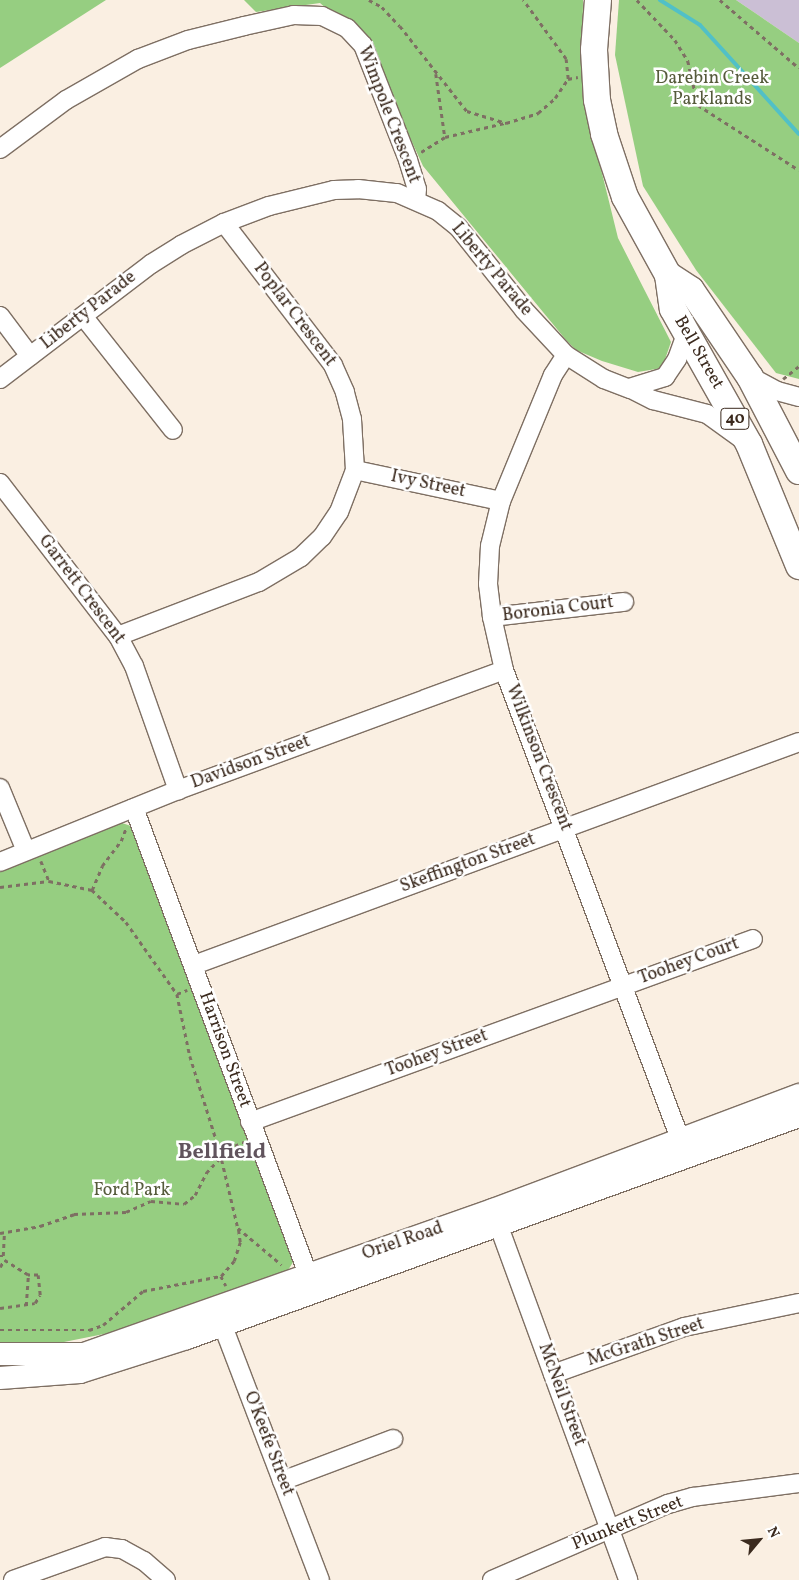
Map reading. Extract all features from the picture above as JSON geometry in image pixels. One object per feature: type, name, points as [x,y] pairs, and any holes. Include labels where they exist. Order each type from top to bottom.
[{"type":"highway","name":"Bell Street","points":[[598,0],[594,50],[597,100],[612,164],[636,221],[668,275],[673,309],[749,444],[799,566]]},
{"type":"highway","name":"Bell Street","points":[[668,275],[691,290],[750,376],[799,465]]},
{"type":"main road","name":"Oriel Road","points":[[0,1378],[80,1372],[219,1317],[683,1148],[799,1095]]},
{"type":"main road","name":"Oriel Road","points":[[683,1148],[799,1116]]},
{"type":"main road","name":"Oriel Road","points":[[0,1354],[84,1354],[219,1317]]},
{"type":"street","name":"Wimpole Crescent","points":[[0,149],[58,106],[138,59],[188,40],[294,15],[322,16],[346,28],[363,44],[408,160],[417,188],[416,200]]},
{"type":"street","name":"Liberty Parade","points":[[0,379],[151,264],[224,223],[269,206],[334,190],[377,190],[416,200],[438,211],[458,227],[534,323],[566,355],[604,379],[653,400],[707,414],[749,444]]},
{"type":"street","name":"Poplar Crescent","points":[[118,636],[259,582],[301,557],[322,537],[339,512],[355,470],[351,412],[333,365],[224,223]]},
{"type":"street","points":[[0,316],[30,356]]},
{"type":"street","points":[[83,316],[173,430]]},
{"type":"street","points":[[630,389],[665,377],[677,359],[687,331]]},
{"type":"street","name":"Wilkinson Crescent","points":[[566,355],[553,375],[501,500],[490,546],[488,584],[492,617],[504,670],[566,828],[683,1148]]},
{"type":"street","points":[[750,376],[777,391],[799,397]]},
{"type":"street","name":"Ivy Street","points":[[355,470],[501,500]]},
{"type":"street","name":"Garrett Crescent","points":[[0,483],[118,636],[134,666],[178,790]]},
{"type":"street","name":"Boronia Court","points":[[492,617],[624,602]]},
{"type":"street","name":"Davidson Street","points":[[0,862],[26,851],[136,813],[178,790],[504,670]]},
{"type":"street","name":"Skeffington Street","points":[[194,965],[799,742]]},
{"type":"street","points":[[0,788],[26,851]]},
{"type":"street","name":"Harrison Street","points":[[136,813],[311,1284]]},
{"type":"street","name":"Toohey Court","points":[[624,986],[753,938]]},
{"type":"street","name":"Toohey Street","points":[[250,1122],[624,986]]},
{"type":"street","name":"McNeil Street","points":[[496,1217],[628,1580]]},
{"type":"street","name":"McGrath Street","points":[[553,1374],[684,1327],[799,1304]]},
{"type":"street","name":"O'Keefe Street","points":[[219,1317],[320,1580]]},
{"type":"street","points":[[282,1481],[393,1439]]},
{"type":"street","name":"Plunkett Street","points":[[492,1580],[668,1504],[693,1497],[799,1483]]},
{"type":"street","points":[[13,1580],[105,1547],[122,1549],[144,1561],[166,1580]]},
{"type":"path","points":[[369,0],[382,7],[400,26],[468,111],[506,123]]},
{"type":"path","points":[[408,160],[445,137],[506,123],[538,112],[556,98],[568,79],[566,58],[523,0]]},
{"type":"path","points":[[637,0],[675,40],[684,54],[698,105],[712,118],[755,139],[799,170]]},
{"type":"path","points":[[720,0],[799,68]]},
{"type":"path","points":[[436,72],[445,137]]},
{"type":"path","points":[[568,79],[580,77]]},
{"type":"path","points":[[92,890],[102,866],[121,841],[129,821],[136,813]]},
{"type":"path","points":[[0,887],[49,881],[92,890],[126,922],[177,994],[190,1056],[221,1157],[240,1242],[234,1261],[221,1276],[144,1291],[102,1325],[89,1330],[0,1330]]},
{"type":"path","points":[[0,1267],[2,1233],[40,1226],[74,1214],[126,1212],[151,1201],[184,1204],[195,1195],[206,1173],[221,1157]]},
{"type":"path","points":[[238,1228],[283,1266]]},
{"type":"path","points":[[0,1308],[26,1306],[35,1303],[40,1295],[38,1276],[28,1275],[2,1257]]},
{"type":"path","points":[[26,1306],[28,1275]]},
{"type":"shaded area","points":[[736,0],[799,0],[799,43]]},
{"type":"green space","points":[[0,0],[106,0],[0,68]]},
{"type":"green space","points":[[244,0],[583,0],[582,92],[618,238],[671,342],[662,368],[638,372],[602,361],[576,350],[566,340],[423,166],[367,44],[320,3],[256,12]]},
{"type":"green space","name":"Darebin Creek Parklands","points":[[619,0],[736,0],[799,43],[799,379],[776,373],[696,270],[643,186],[615,55]]},
{"type":"green space","name":"Ford Park","points":[[122,823],[131,826],[295,1259],[285,1275],[139,1327],[34,1348],[0,1348],[0,872]]},
{"type":"waterway","points":[[660,0],[700,25],[799,134]]},
{"type":"district","name":"Bellfield","points":[[222,1153]]}]
